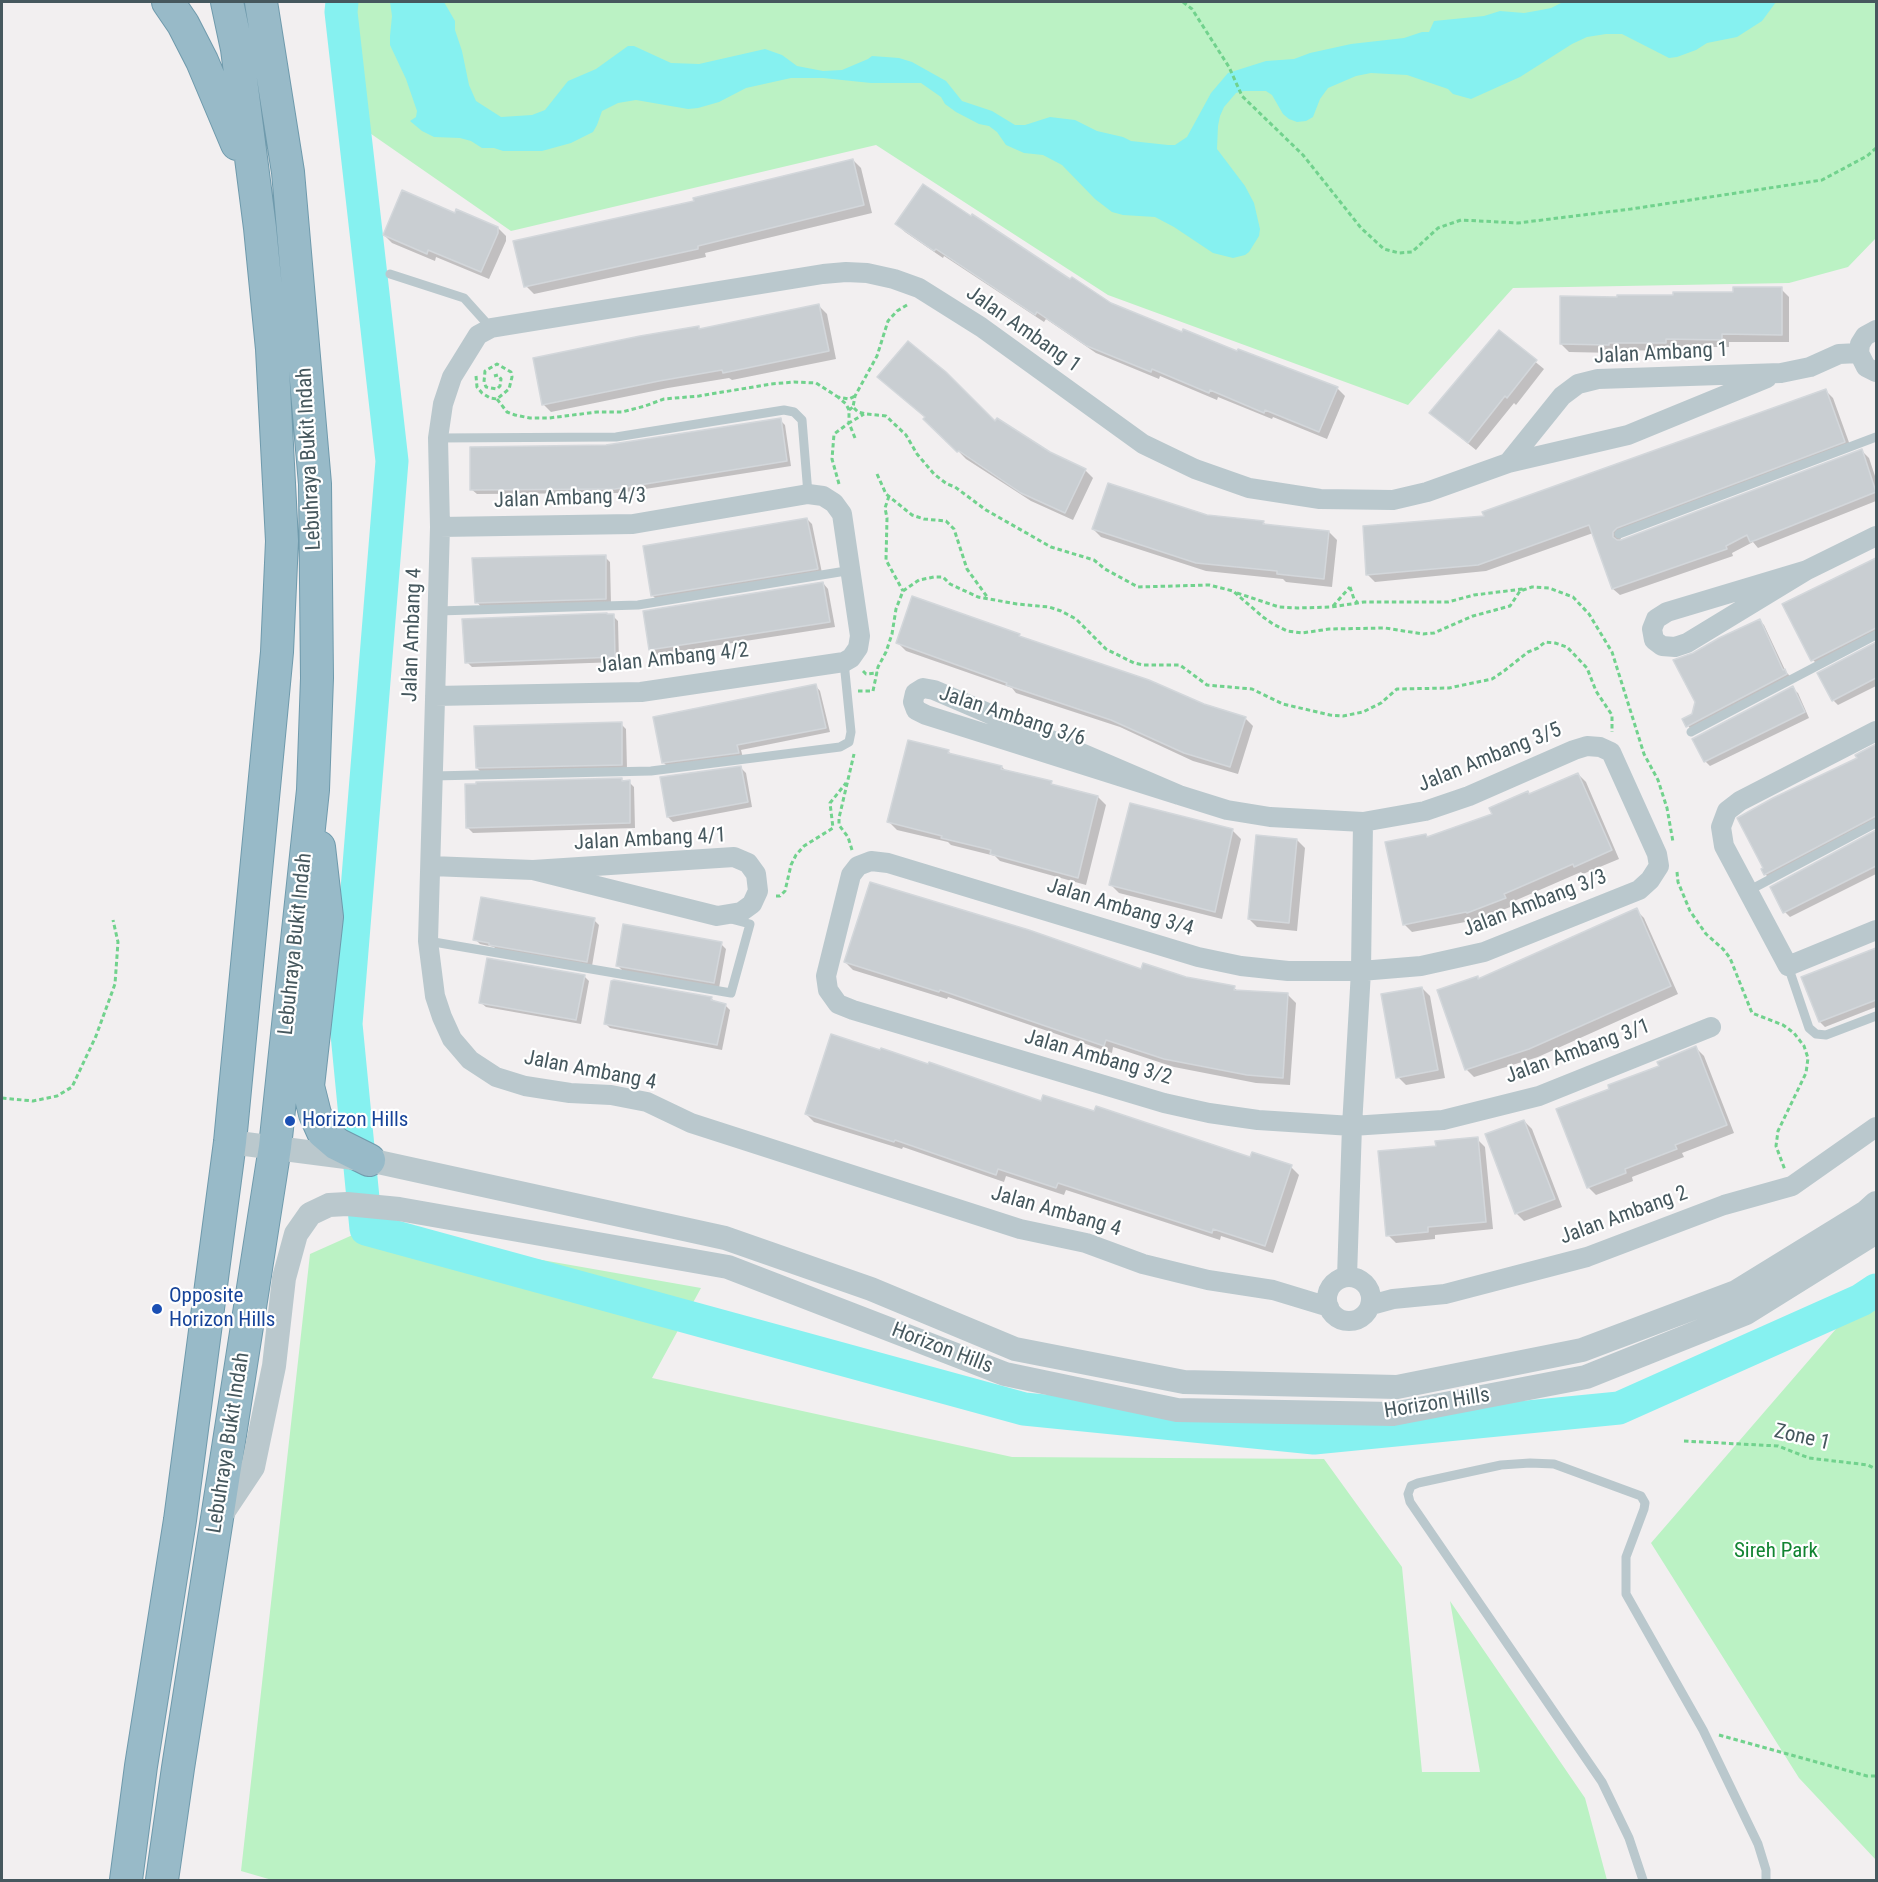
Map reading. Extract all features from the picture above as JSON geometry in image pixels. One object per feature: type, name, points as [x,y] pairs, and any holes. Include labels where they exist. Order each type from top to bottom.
[{"type":"highway","points":[[168,2],[183,24],[202,61],[232,130],[260,228]]},
{"type":"highway","name":"Lebuhraya Bukit Indah","points":[[126,1881],[141,1766],[180,1520],[230,1142],[277,652],[282,541],[272,349],[260,228],[237,50],[227,2]]},
{"type":"highway","name":"Lebuhraya Bukit Indah","points":[[162,1881],[274,1147],[313,790],[317,678],[315,484],[288,172],[261,2]]},
{"type":"highway","points":[[280,2],[288,172]]},
{"type":"highway","points":[[313,790],[327,917],[308,1086],[315,1114],[323,1132],[337,1144],[369,1160]]},
{"type":"street","name":"Jalan Ambang 1","points":[[491,328],[846,272],[867,273],[919,288],[981,327],[1143,444],[1195,469],[1250,488],[1320,499],[1394,500],[1427,492],[1508,463],[1628,435],[1781,373]]},
{"type":"street","name":"Jalan Ambang 4","points":[[491,328],[478,335],[452,377],[443,404],[438,438],[440,527],[428,941],[435,996],[452,1039],[470,1060],[496,1077],[525,1086],[570,1093],[611,1095],[647,1102],[691,1123],[1020,1229],[1086,1243],[1143,1264],[1208,1280],[1273,1290],[1329,1307]]},
{"type":"street","points":[[1876,330],[1865,336],[1860,344],[1860,353],[1866,367],[1876,372]]},
{"type":"street","name":"Jalan Ambang 1","points":[[1508,463],[1562,396],[1578,384],[1598,379],[1781,373],[1810,367],[1839,354],[1860,353]]},
{"type":"street","points":[[808,494],[823,496],[834,503],[842,514],[860,636],[858,648],[851,658],[844,662]]},
{"type":"street","name":"Jalan Ambang 4/3","points":[[440,527],[633,524],[808,494]]},
{"type":"street","points":[[1807,570],[1666,612],[1656,619],[1652,629],[1654,640],[1662,646],[1675,647],[1687,643],[1807,570],[1876,536]]},
{"type":"street","name":"Jalan Ambang 4/2","points":[[435,696],[641,692],[844,662]]},
{"type":"street","name":"Jalan Ambang 3/6","points":[[1179,795],[934,690],[922,688],[915,693],[913,702],[916,710],[926,716],[1227,810],[1270,817],[1363,822]]},
{"type":"street","points":[[1875,930],[1788,966],[1724,846],[1721,827],[1727,811],[1740,801],[1876,731]]},
{"type":"street","name":"Jalan Ambang 3/5","points":[[1363,822],[1425,811],[1469,796],[1587,746],[1605,749]]},
{"type":"street","name":"Jalan Ambang 3/3","points":[[1361,971],[1421,966],[1484,952],[1639,890],[1650,880],[1659,866],[1657,854],[1605,749]]},
{"type":"street","points":[[1347,1277],[1352,1126],[1361,971],[1363,822]]},
{"type":"street","name":"Jalan Ambang 4/1","points":[[430,866],[533,870],[735,857],[748,863],[756,874],[758,891],[752,904],[741,912],[717,916],[533,870]]},
{"type":"street","name":"Jalan Ambang 3/4","points":[[838,1004],[828,990],[826,976],[851,875],[858,866],[871,861],[888,863],[1198,957],[1240,966],[1288,971],[1361,971]]},
{"type":"street","name":"Jalan Ambang 3/2","points":[[838,1004],[854,1011],[1152,1100],[1198,1111],[1258,1120],[1352,1126]]},
{"type":"street","name":"Jalan Ambang 3/1","points":[[1352,1126],[1443,1120],[1539,1096],[1711,1027]]},
{"type":"street","name":"Jalan Ambang 2","points":[[1371,1305],[1393,1299],[1445,1294],[1587,1257],[1724,1205],[1792,1185],[1876,1127]]},
{"type":"street","name":"Horizon Hills","points":[[230,1142],[369,1160],[725,1238],[871,1289],[1015,1349],[1184,1382],[1396,1387],[1582,1350],[1736,1292],[1866,1212],[1876,1203]]},
{"type":"street","name":"Horizon Hills","points":[[216,1522],[253,1467],[274,1366],[284,1278],[296,1234],[310,1214],[329,1205],[347,1204],[399,1209],[728,1267],[1005,1374],[1177,1410],[1394,1414],[1586,1377],[1746,1313],[1876,1232]]},
{"type":"street","points":[[1347,1277],[1361,1280],[1370,1291],[1371,1305],[1363,1316],[1350,1321],[1337,1317],[1329,1307],[1330,1288],[1335,1282],[1347,1277]]},
{"type":"lane","points":[[390,274],[464,298],[491,328]]},
{"type":"lane","points":[[438,438],[616,437],[784,410],[794,412],[802,420],[808,494]]},
{"type":"lane","points":[[1619,534],[1876,437]]},
{"type":"lane","points":[[438,611],[638,605],[852,570]]},
{"type":"lane","points":[[1691,732],[1876,635]]},
{"type":"lane","points":[[433,776],[651,771],[840,747],[849,742],[851,732],[844,662]]},
{"type":"lane","points":[[1748,891],[1876,823]]},
{"type":"lane","points":[[428,941],[731,993],[750,924],[717,916]]},
{"type":"lane","points":[[1788,966],[1809,1028],[1816,1035],[1826,1035],[1876,1016]]},
{"type":"lane","points":[[1643,1881],[1629,1838],[1602,1782],[1410,1502],[1408,1494],[1411,1486],[1501,1465],[1554,1464],[1641,1496],[1645,1503],[1644,1509],[1626,1557],[1626,1594],[1703,1730],[1758,1844],[1766,1870],[1766,1881]]},
{"type":"path","points":[[1183,2],[1192,9],[1229,67],[1242,96],[1303,155],[1361,228],[1384,249],[1399,253],[1412,252],[1438,228],[1461,220],[1518,223],[1631,209],[1822,180],[1868,156],[1876,148]]},
{"type":"path","points":[[919,288],[914,303],[903,306],[888,321],[877,356],[855,396],[854,407],[858,412],[886,416],[906,435],[917,454],[934,474],[986,510],[1051,546],[1094,560],[1137,587],[1209,585],[1279,607],[1333,606],[1359,602],[1448,602],[1474,594],[1526,589]]},
{"type":"path","points":[[494,376],[498,375],[501,379],[500,386],[486,387],[485,371],[497,364],[511,372],[512,377],[508,389],[497,399]]},
{"type":"path","points":[[476,371],[477,387],[490,398],[497,399],[507,412],[520,417],[549,418],[597,412],[622,412],[664,399],[699,396],[771,384],[816,383],[846,404],[849,410],[849,423],[855,438]]},
{"type":"path","points":[[838,397],[849,399],[855,396]]},
{"type":"path","points":[[849,410],[854,407]]},
{"type":"path","points":[[849,423],[866,414]]},
{"type":"path","points":[[877,474],[880,484],[889,496],[912,515],[924,519],[946,521],[954,529],[967,569],[989,599]]},
{"type":"path","points":[[889,496],[885,508],[887,518],[886,561],[903,591]]},
{"type":"path","points":[[1333,606],[1350,587],[1354,599],[1359,602]]},
{"type":"path","points":[[1233,591],[1263,617],[1287,631],[1302,633],[1329,628],[1385,628],[1424,634],[1434,633],[1473,616],[1510,606],[1520,591],[1532,587],[1549,588],[1573,597],[1581,603],[1607,640],[1616,662],[1644,754],[1661,790],[1670,819],[1674,847]]},
{"type":"path","points":[[1038,606],[1049,607],[1070,615],[1106,649],[1126,660],[1144,665],[1180,665],[1207,685],[1252,689],[1293,707],[1343,716],[1363,712],[1381,703],[1397,689],[1436,690],[1462,687],[1492,679],[1545,642],[1555,643],[1567,647],[1582,663],[1590,674],[1596,692],[1612,716],[1605,749]]},
{"type":"path","points":[[758,891],[780,896],[785,891],[791,865],[796,855],[804,846],[833,828],[830,803],[847,782]]},
{"type":"path","points":[[1677,869],[1678,882],[1690,911],[1706,934],[1730,958],[1752,1013],[1783,1025],[1794,1033],[1804,1046],[1808,1058],[1806,1073],[1778,1131],[1776,1146],[1792,1185]]},
{"type":"path","points":[[2,1098],[33,1101],[57,1096],[72,1087],[96,1036],[115,984],[118,942],[113,920]]},
{"type":"path","name":"Zone 1","points":[[1684,1441],[1778,1446],[1809,1458],[1868,1465],[1876,1469]]},
{"type":"path","points":[[1703,1730],[1856,1774],[1876,1776]]},
{"type":"green space","points":[[346,2],[1876,2],[1876,238],[1848,267],[1789,283],[1513,288],[1408,405],[1108,295],[876,145],[511,231],[364,129]]},
{"type":"green space","points":[[366,1229],[701,1288],[652,1378],[1012,1457],[1324,1459],[1402,1567],[1422,1772],[1480,1772],[1450,1601],[1585,1798],[1607,1880],[272,1880],[241,1871],[310,1254]]},
{"type":"green space","name":"Sireh Park","points":[[1876,1290],[1876,1860],[1799,1778],[1651,1543],[1861,1300]]},
{"type":"water","points":[[390,2],[444,2],[455,21],[455,30],[469,85],[476,101],[501,117],[532,115],[545,110],[568,81],[596,69],[628,46],[634,46],[671,63],[699,64],[765,49],[782,55],[797,66],[823,71],[842,70],[872,56],[899,58],[912,62],[946,81],[962,101],[992,111],[1015,125],[1025,125],[1050,117],[1075,120],[1097,131],[1131,141],[1175,145],[1187,137],[1211,93],[1228,73],[1266,61],[1294,59],[1351,44],[1404,38],[1429,32],[1434,21],[1484,16],[1500,11],[1524,13],[1551,8],[1563,2],[1776,2],[1762,21],[1737,37],[1707,43],[1677,57],[1669,58],[1622,34],[1587,37],[1520,77],[1471,99],[1407,75],[1371,73],[1356,76],[1328,88],[1320,99],[1313,117],[1297,122],[1283,114],[1272,95],[1266,91],[1236,93],[1224,107],[1220,116],[1217,149],[1245,186],[1254,203],[1260,229],[1259,236],[1249,252],[1233,258],[1213,253],[1155,217],[1112,212],[1095,199],[1062,165],[1043,155],[1024,153],[1006,145],[997,132],[989,126],[979,124],[956,112],[945,104],[941,97],[921,83],[871,83],[823,78],[791,78],[746,88],[719,102],[698,108],[688,109],[636,100],[618,103],[602,111],[593,132],[571,143],[542,151],[503,151],[482,148],[471,141],[460,138],[434,137],[410,121],[416,117],[417,111],[406,79],[390,45],[392,16]]},
{"type":"building","points":[[853,159],[864,205],[698,246],[698,249],[524,287],[513,241],[694,201],[693,198]]},
{"type":"building","points":[[923,184],[1111,303],[1182,332],[1183,329],[1338,387],[1319,432],[1265,410],[1264,413],[1210,390],[1209,393],[1152,369],[1151,372],[1087,346],[1037,312],[1035,315],[895,224]]},
{"type":"building","points":[[402,190],[455,213],[456,209],[498,227],[498,233],[481,272],[428,250],[427,254],[383,235]]},
{"type":"building","points":[[1733,287],[1782,287],[1782,335],[1722,334],[1722,340],[1666,339],[1666,343],[1560,344],[1560,296],[1617,297],[1617,295],[1673,295],[1673,292],[1733,292]]},
{"type":"building","points":[[819,304],[829,351],[723,373],[722,370],[659,381],[542,405],[533,358],[640,336],[699,326],[699,329]]},
{"type":"building","points":[[1499,330],[1537,360],[1468,443],[1429,413]]},
{"type":"building","points":[[908,341],[946,372],[995,421],[997,418],[1050,452],[1086,469],[1065,513],[1021,493],[959,451],[957,452],[923,419],[925,417],[877,377]]},
{"type":"building","points":[[1826,389],[1845,442],[1617,528],[1613,532],[1613,537],[1621,540],[1862,449],[1876,492],[1750,542],[1747,535],[1726,546],[1727,549],[1612,589],[1589,525],[1478,565],[1366,575],[1363,526],[1484,516],[1482,512]]},
{"type":"building","points":[[781,418],[787,461],[615,489],[470,490],[470,447],[606,445]]},
{"type":"building","points":[[1108,483],[1207,515],[1329,531],[1324,579],[1277,574],[1277,571],[1196,563],[1092,529]]},
{"type":"building","points":[[807,518],[818,569],[651,596],[643,546]]},
{"type":"building","points":[[606,555],[606,599],[475,603],[472,558]]},
{"type":"building","points":[[1876,558],[1876,628],[1811,661],[1782,604]]},
{"type":"building","points":[[823,582],[830,622],[649,650],[643,611]]},
{"type":"building","points":[[912,596],[1020,634],[1019,636],[1149,680],[1204,704],[1246,717],[1230,767],[1184,753],[1111,720],[1006,685],[1007,683],[896,643]]},
{"type":"building","points":[[614,614],[615,657],[465,663],[462,619]]},
{"type":"building","points":[[1760,619],[1783,670],[1785,669],[1787,674],[1686,727],[1682,719],[1692,714],[1695,702],[1673,660],[1693,653]]},
{"type":"building","points":[[1876,642],[1876,678],[1832,701],[1817,673]]},
{"type":"building","points":[[816,684],[826,728],[737,745],[739,753],[662,763],[653,717]]},
{"type":"building","points":[[1793,686],[1805,712],[1704,762],[1692,739]]},
{"type":"building","points":[[622,722],[622,765],[476,768],[474,726]]},
{"type":"building","points":[[908,740],[949,750],[948,753],[1002,766],[1001,769],[1052,781],[1051,784],[1098,796],[1078,878],[990,854],[991,850],[887,822]]},
{"type":"building","points":[[1876,744],[1876,816],[1764,875],[1761,869],[1763,868],[1737,818],[1857,758],[1855,755]]},
{"type":"building","points":[[741,766],[748,802],[667,817],[660,777]]},
{"type":"building","points":[[1578,773],[1612,850],[1574,867],[1573,864],[1504,894],[1506,898],[1467,913],[1403,925],[1385,842],[1426,834],[1427,837],[1492,814],[1489,808]]},
{"type":"building","points":[[622,778],[622,781],[630,780],[630,823],[466,828],[465,784]]},
{"type":"building","points":[[1130,803],[1233,829],[1215,912],[1109,885]]},
{"type":"building","points":[[1876,830],[1876,866],[1783,913],[1770,887]]},
{"type":"building","points":[[1256,835],[1297,839],[1289,923],[1248,919]]},
{"type":"building","points":[[870,882],[1029,930],[1141,969],[1143,963],[1186,977],[1235,986],[1234,990],[1288,993],[1283,1078],[1247,1075],[1164,1059],[1106,1040],[1104,1046],[940,990],[939,992],[844,962]]},
{"type":"building","points":[[481,897],[595,918],[587,962],[489,945],[489,943],[473,940]]},
{"type":"building","points":[[1637,908],[1671,986],[1529,1049],[1465,1070],[1437,990],[1478,976],[1478,979]]},
{"type":"building","points":[[623,924],[722,942],[714,983],[616,966]]},
{"type":"building","points":[[1876,948],[1876,1000],[1819,1022],[1801,977]]},
{"type":"building","points":[[487,958],[585,975],[576,1020],[479,1003]]},
{"type":"building","points":[[611,981],[712,997],[711,1000],[726,1004],[717,1045],[604,1024]]},
{"type":"building","points":[[1422,987],[1438,1070],[1396,1078],[1381,994]]},
{"type":"building","points":[[831,1034],[928,1064],[929,1062],[1041,1101],[1043,1095],[1094,1111],[1096,1106],[1250,1157],[1252,1152],[1292,1165],[1265,1246],[1213,1229],[1212,1233],[1058,1183],[1056,1188],[998,1169],[996,1175],[895,1140],[894,1142],[805,1114]]},
{"type":"building","points":[[1696,1046],[1727,1125],[1675,1145],[1677,1149],[1625,1169],[1626,1173],[1587,1188],[1556,1109],[1609,1089],[1608,1085],[1659,1066],[1657,1062]]},
{"type":"building","points":[[1524,1120],[1555,1199],[1515,1214],[1485,1134]]},
{"type":"building","points":[[1478,1137],[1486,1222],[1428,1227],[1428,1232],[1386,1236],[1378,1151],[1436,1146],[1435,1141]]},
{"type":"waterway","points":[[342,2],[341,12],[392,461],[346,1024],[366,1229],[1024,1409],[1314,1438],[1619,1408],[1861,1300],[1876,1290]]},
{"type":"place","name":"Horizon Hills","points":[[290,1121]]},
{"type":"place","name":"Opposite Horizon Hills","points":[[157,1309]]}]
